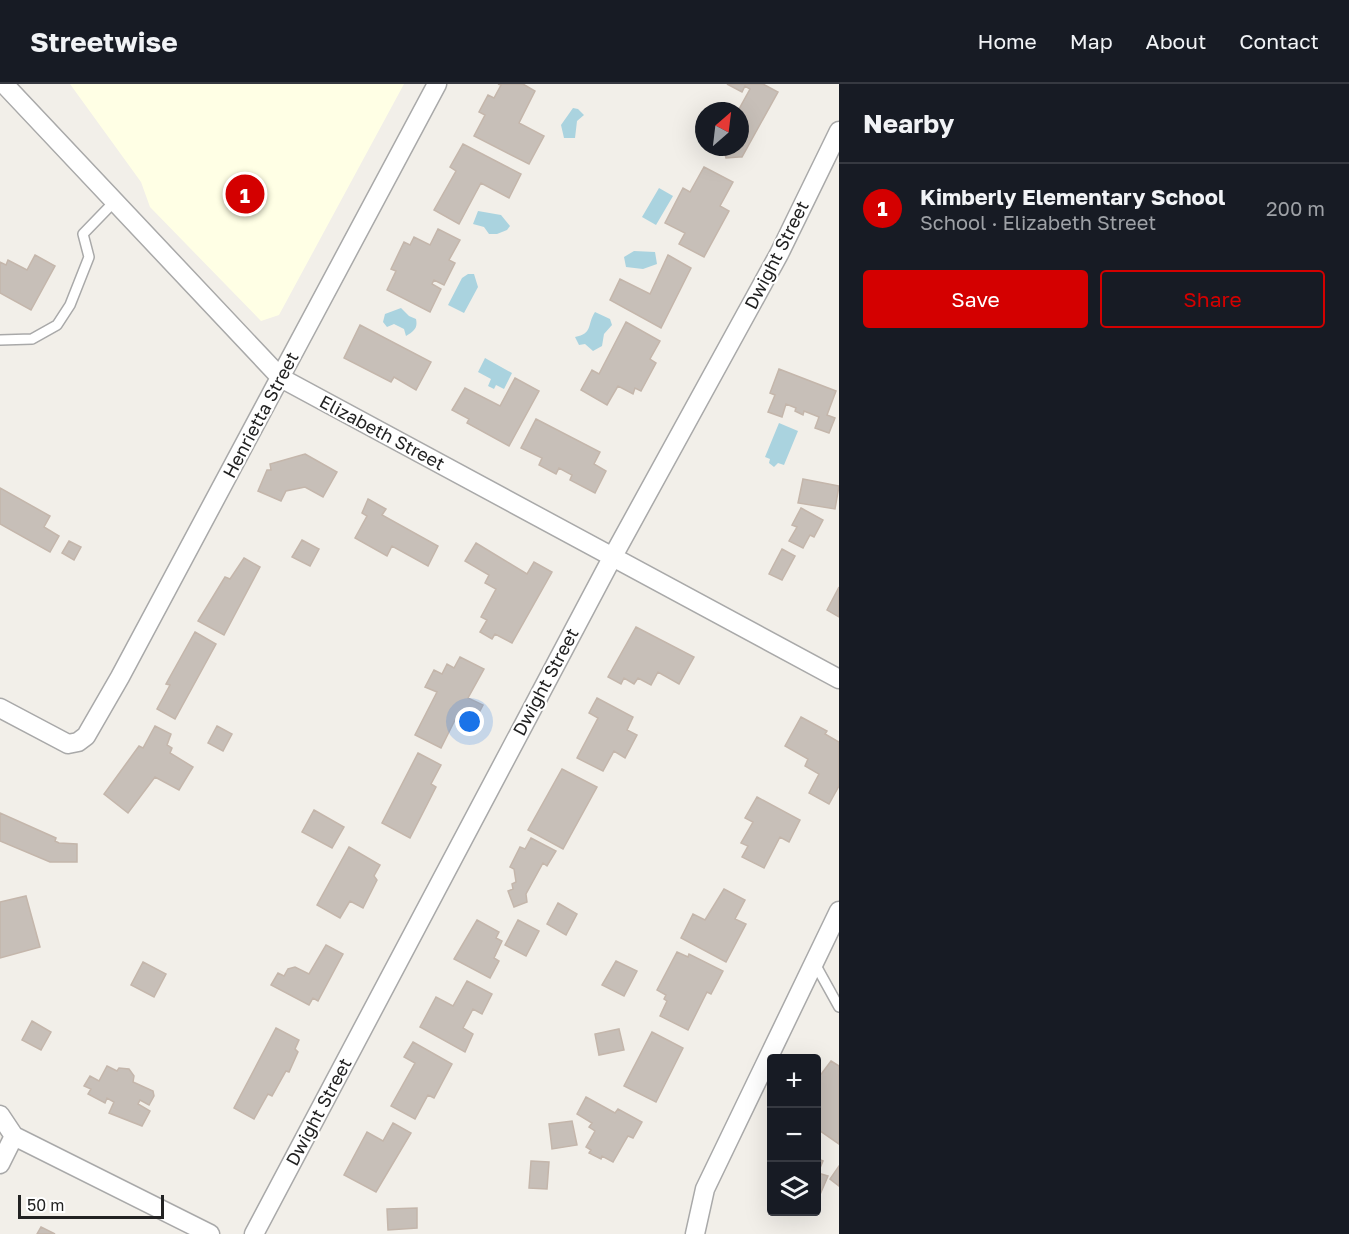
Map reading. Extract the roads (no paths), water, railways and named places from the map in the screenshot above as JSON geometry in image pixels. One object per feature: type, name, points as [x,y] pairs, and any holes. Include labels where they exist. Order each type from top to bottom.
[{"type":"street","name":"Elizabeth Street","points":[[4,84],[280,378],[839,679]]},
{"type":"street","name":"Henrietta Street","points":[[0,708],[68,744],[78,742],[97,719],[437,84]]},
{"type":"street","name":"Dwight Street","points":[[254,1234],[612,558],[779,254],[839,131]]},
{"type":"street","points":[[695,1234],[705,1189],[813,960],[839,911]]},
{"type":"street","points":[[0,1115],[14,1136],[210,1234]]},
{"type":"street","points":[[0,1164],[14,1136]]},
{"type":"lane","points":[[0,340],[32,339],[57,325],[69,305],[89,257],[83,234],[114,202]]},
{"type":"lane","points":[[813,960],[839,1007]]},
{"type":"water","points":[[573,108],[578,109],[584,115],[577,121],[575,138],[564,138],[561,125]]},
{"type":"water","points":[[659,188],[673,196],[656,225],[642,217]]},
{"type":"water","points":[[478,211],[501,215],[510,226],[507,230],[497,234],[489,234],[484,227],[473,224]]},
{"type":"water","points":[[634,251],[655,252],[657,264],[643,269],[626,267],[624,257]]},
{"type":"water","points":[[468,274],[474,274],[478,287],[464,313],[448,305],[462,278]]},
{"type":"water","points":[[401,308],[416,319],[415,329],[406,336],[404,329],[394,324],[387,327],[383,322],[385,314]]},
{"type":"water","points":[[595,312],[610,319],[612,325],[604,334],[602,346],[593,351],[585,344],[579,345],[575,337],[585,334]]},
{"type":"water","points":[[485,358],[512,373],[504,389],[496,385],[494,389],[488,386],[491,379],[478,372]]},
{"type":"water","points":[[779,423],[798,431],[784,465],[778,463],[774,467],[769,463],[770,459],[765,457]]},
{"type":"place","name":"Kimberly Elementary School","points":[[245,194]]}]
